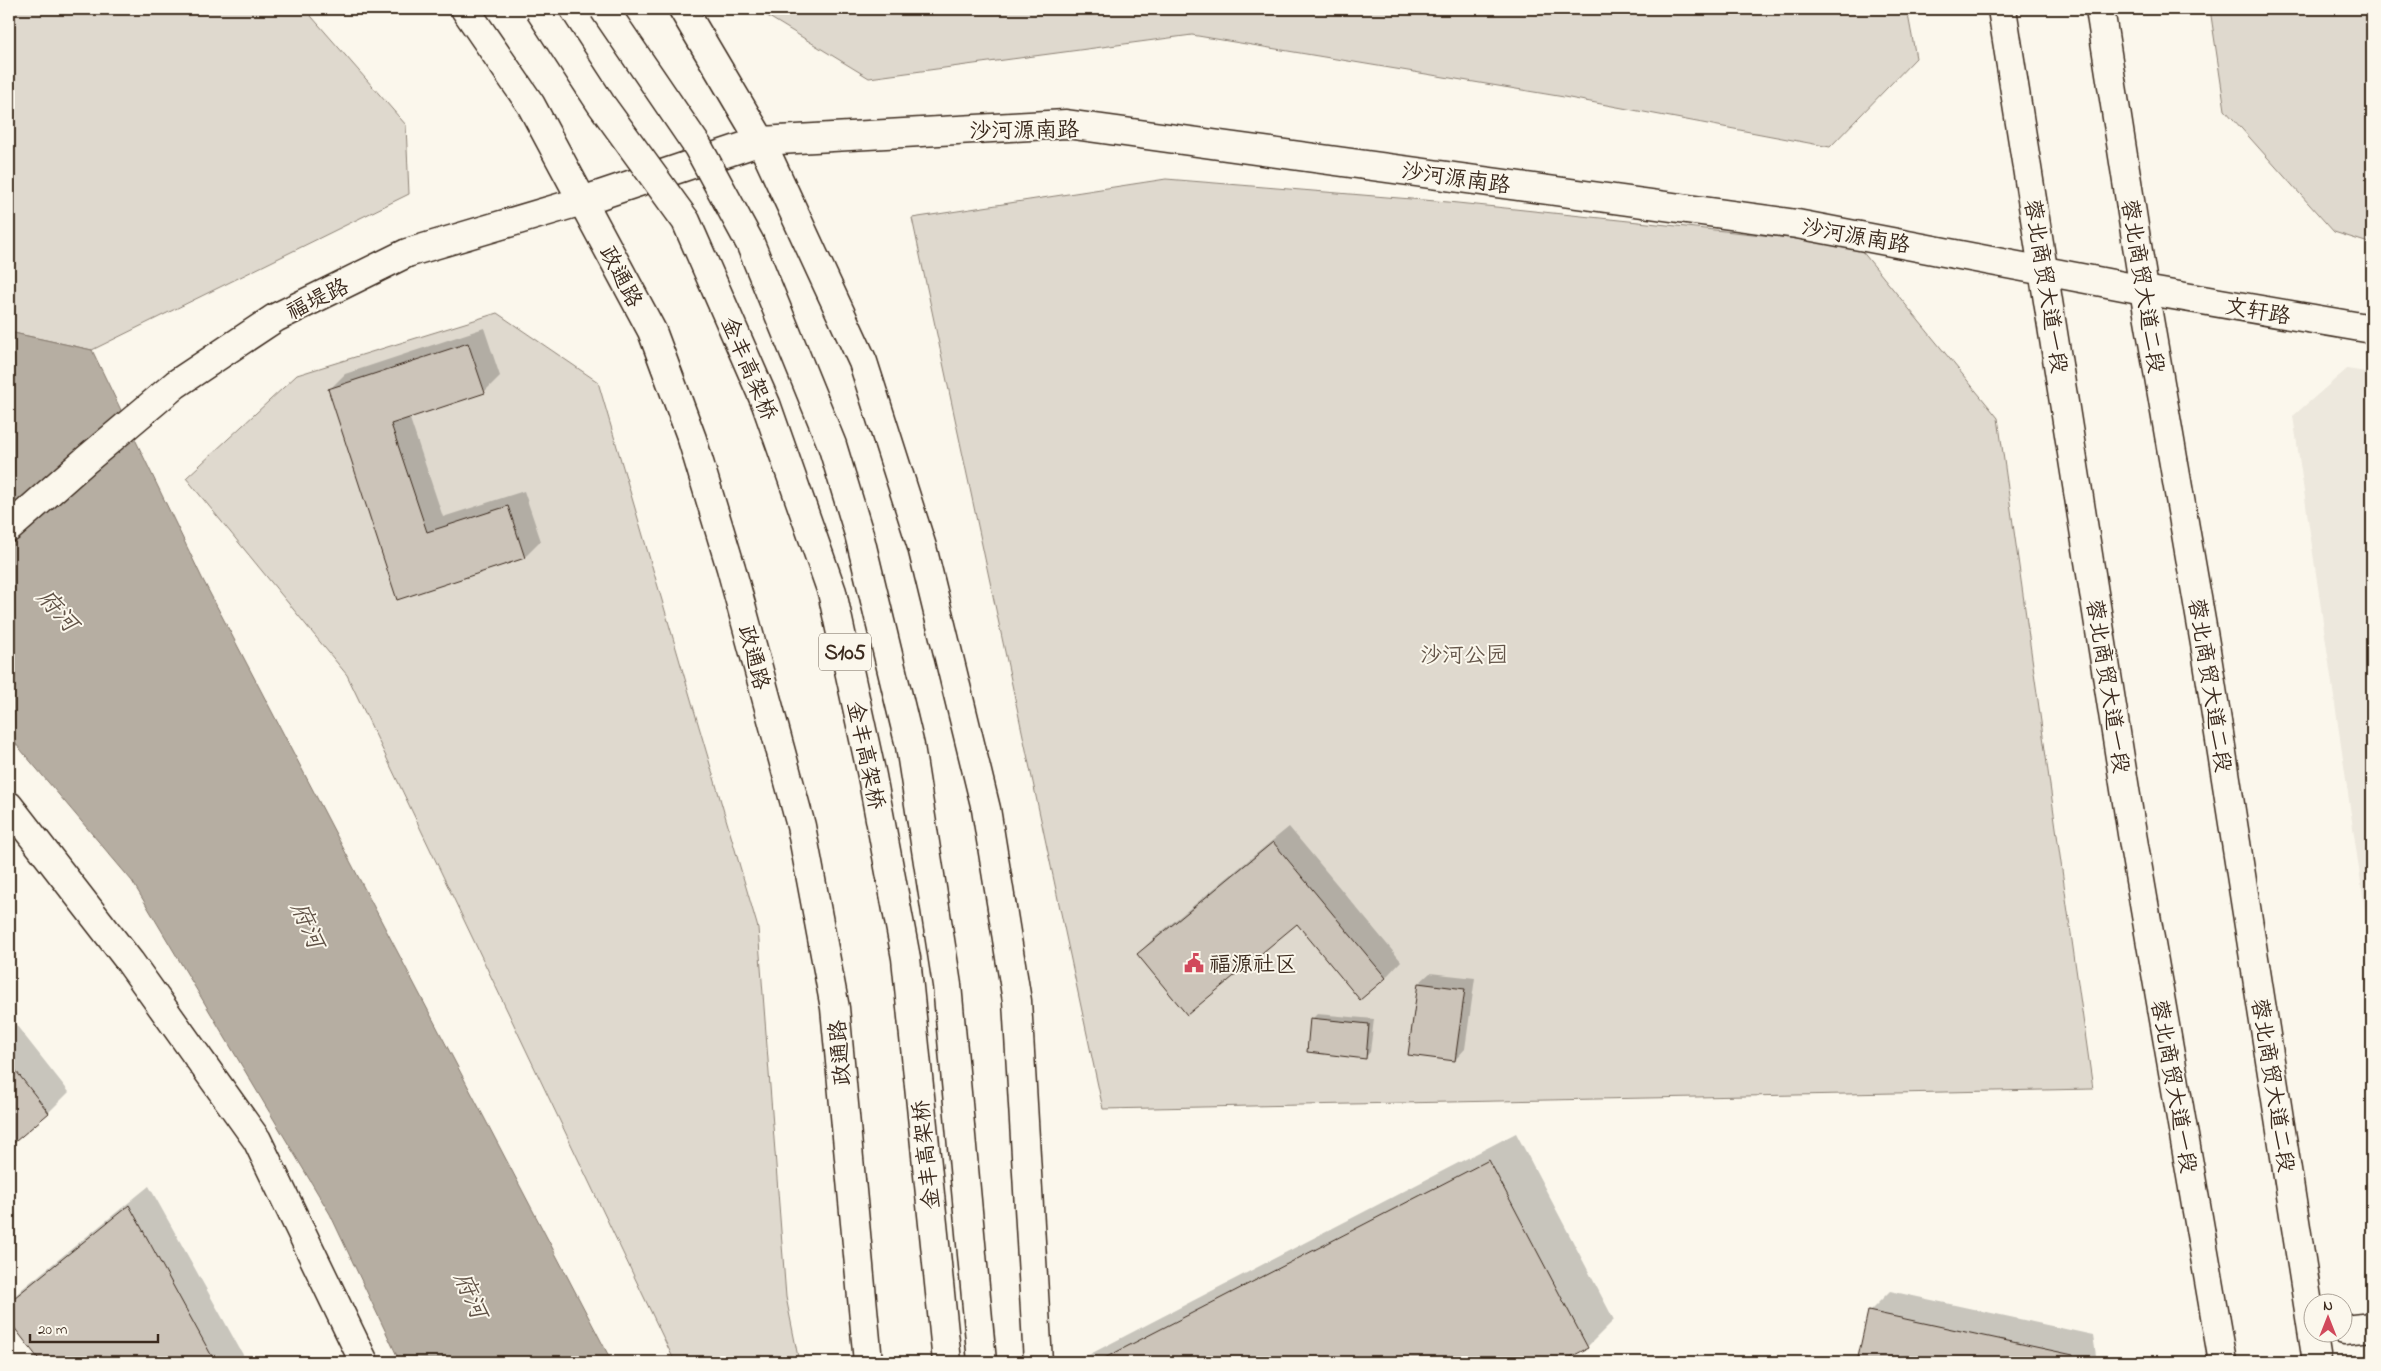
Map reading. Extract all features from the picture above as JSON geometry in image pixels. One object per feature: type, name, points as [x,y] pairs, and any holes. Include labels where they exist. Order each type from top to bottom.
[{"type":"main road","name":"政通路","points":[[464,9],[532,105],[652,331],[692,439],[731,568],[801,826],[835,1008],[868,1362]]},
{"type":"main road","name":"金丰高架桥","points":[[539,9],[601,104],[686,221],[766,404],[832,592],[872,776],[906,958],[947,1362]]},
{"type":"main road","name":"金丰高架桥","points":[[604,9],[698,147],[750,242],[832,445],[859,534],[910,746],[947,985],[982,1362]]},
{"type":"main road","points":[[683,9],[762,141],[863,362],[922,547],[986,809],[1017,1001],[1038,1362]]},
{"type":"main road","name":"蓉北商贸大道一段","points":[[2002,9],[2022,123],[2132,834],[2223,1362]]},
{"type":"main road","name":"蓉北商贸大道二段","points":[[2100,9],[2144,290],[2207,654],[2309,1294]]},
{"type":"main road","name":"沙河源南路","points":[[582,201],[762,141],[1066,124],[1797,224],[2144,290]]},
{"type":"main road","name":"福堤路","points":[[9,528],[176,384],[274,318],[407,253],[582,201]]},
{"type":"main road","name":"文轩路","points":[[2144,290],[2372,330]]},
{"type":"main road","points":[[9,806],[130,962],[257,1140],[364,1362]]},
{"type":"main road","points":[[2354,1329],[2372,1327]]},
{"type":"main road","name":"蓉北商贸大道二段","points":[[2316,1344],[2317,1362]]},
{"type":"shaded area","points":[[2347,369],[2372,373],[2372,958],[2293,416]]},
{"type":"green space","points":[[9,9],[305,9],[406,125],[409,194],[92,350],[9,332]]},
{"type":"green space","points":[[756,9],[1907,9],[1916,58],[1830,147],[1564,97],[1192,35],[869,78]]},
{"type":"green space","points":[[2210,9],[2372,9],[2372,244],[2334,232],[2225,110]]},
{"type":"green space","name":"沙河公园","points":[[1166,179],[1448,202],[1857,245],[1998,418],[2093,1089],[1103,1109],[912,218]]},
{"type":"green space","points":[[497,313],[598,382],[758,928],[786,1297],[799,1362],[675,1362],[347,675],[186,478],[297,375]]},
{"type":"water","name":"府河","points":[[9,332],[92,350],[202,578],[612,1362],[400,1362],[330,1214],[132,881],[9,736]]},
{"type":"building","points":[[468,343],[485,393],[391,424],[427,532],[508,506],[525,558],[397,600],[328,389]]},
{"type":"building","points":[[1273,842],[1386,978],[1360,1000],[1297,924],[1187,1015],[1137,954]]},
{"type":"building","points":[[1418,983],[1465,989],[1455,1061],[1408,1055]]},
{"type":"building","points":[[1310,1018],[1369,1024],[1366,1059],[1307,1052]]},
{"type":"building","points":[[9,1062],[49,1113],[9,1147]]},
{"type":"building","points":[[1489,1160],[1588,1348],[1561,1362],[1097,1362]]},
{"type":"building","points":[[129,1205],[215,1362],[41,1362],[9,1321],[9,1302]]},
{"type":"building","points":[[1868,1311],[2073,1355],[2074,1362],[1857,1362]]},
{"type":"place","name":"福源社区","points":[[1194,963]]}]
